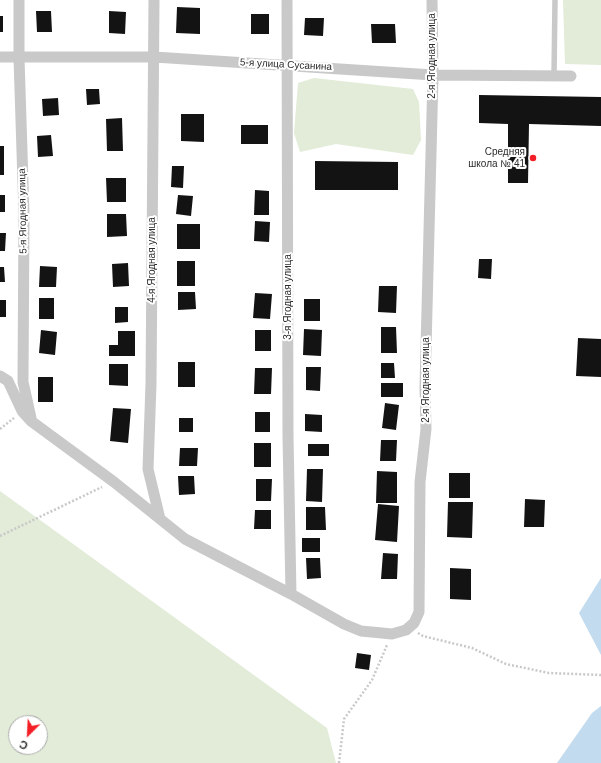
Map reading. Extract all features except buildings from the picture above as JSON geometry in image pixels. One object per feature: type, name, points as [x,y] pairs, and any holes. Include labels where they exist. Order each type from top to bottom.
[{"type":"street","name":"5-я Ягодная улица","points":[[20,0],[19,58],[24,214],[23,382],[31,421]]},
{"type":"street","name":"4-я Ягодная улица","points":[[154,0],[148,469],[160,519]]},
{"type":"street","name":"3-я Ягодная улица","points":[[287,0],[288,428],[291,594]]},
{"type":"street","name":"2-я Ягодная улица","points":[[409,628],[414,623],[420,612],[420,482],[426,429],[425,387],[433,74],[432,0]]},
{"type":"street","name":"5-я улица Сусанина","points":[[0,57],[154,57],[433,74],[571,76]]},
{"type":"street","points":[[0,376],[8,381],[22,411],[31,421],[114,482],[184,539],[291,594],[344,624],[361,631],[392,634],[409,628]]},
{"type":"lane","points":[[554,76],[555,0]]},
{"type":"path","points":[[0,428],[22,411]]},
{"type":"path","points":[[0,536],[114,482]]},
{"type":"path","points":[[409,628],[423,636],[472,648],[506,664],[549,673],[601,674]]},
{"type":"path","points":[[339,763],[344,719],[372,680],[392,634]]},
{"type":"green space","points":[[563,0],[601,0],[601,65],[565,64]]},
{"type":"green space","points":[[314,78],[413,89],[419,102],[421,140],[413,155],[336,144],[300,152],[294,133],[298,83]]},
{"type":"green space","points":[[0,491],[327,728],[336,763],[0,763]]},
{"type":"water","points":[[601,578],[601,655],[579,613]]},
{"type":"water","points":[[601,706],[601,763],[557,763],[592,713]]},
{"type":"place","name":"Средняя школа № 41","points":[[533,158]]}]
